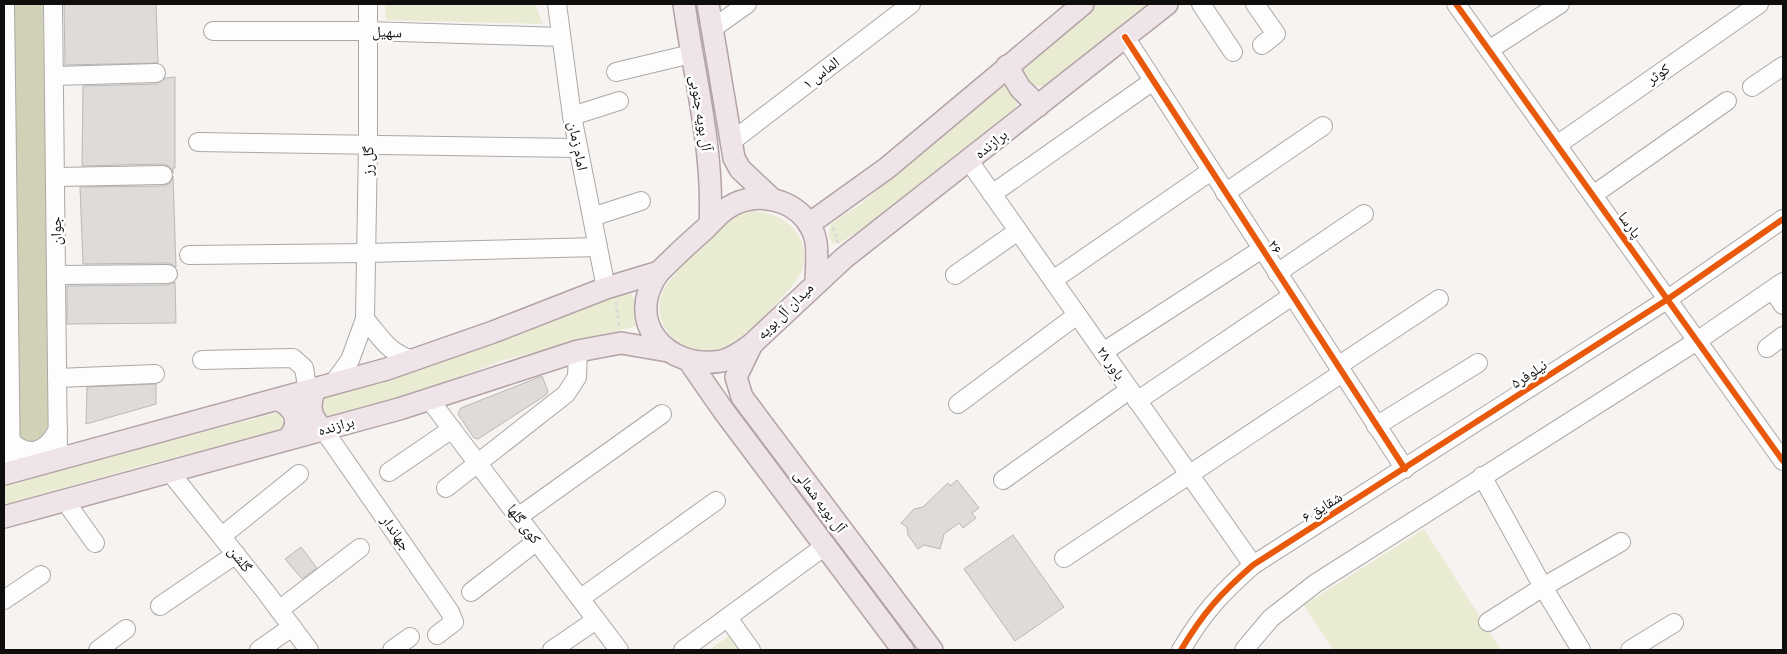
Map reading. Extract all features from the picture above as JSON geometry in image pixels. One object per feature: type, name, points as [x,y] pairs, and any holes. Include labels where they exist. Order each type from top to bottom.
[{"type":"main road","name":"آل بویه جنوبی","points":[[684,4],[709,164],[712,198],[710,223]]},
{"type":"main road","name":"آل بویه جنوبی","points":[[708,4],[734,158],[740,169],[772,199]]},
{"type":"main road","points":[[809,224],[887,168],[1083,4]]},
{"type":"main road","name":"برازنده","points":[[816,284],[844,258],[1167,4]]},
{"type":"main road","points":[[1007,66],[1020,88],[1038,106]]},
{"type":"main road","name":"میدان آل بویه","points":[[763,197],[772,199],[781,201],[797,210],[809,224],[816,241],[816,284],[752,344],[736,356],[724,360],[701,363],[689,361],[668,351],[652,332],[646,308],[650,283],[658,272],[728,207],[744,200],[763,197]]},
{"type":"main road","points":[[7,473],[279,400],[412,360],[610,287],[658,272]]},
{"type":"main road","name":"برازنده","points":[[4,517],[429,400],[578,351],[621,343],[668,351]]},
{"type":"main road","name":"آل بویه شمالی","points":[[752,344],[736,377],[742,397],[932,650]]},
{"type":"main road","name":"آل بویه شمالی","points":[[689,361],[723,410],[903,650]]},
{"type":"main road","points":[[318,389],[310,406],[312,415],[323,429]]},
{"type":"main road","points":[[279,400],[288,404],[294,412],[297,422],[294,431],[288,439]]},
{"type":"street","name":"جوان","points":[[53,4],[58,459]]},
{"type":"street","name":"گل رز","points":[[318,389],[350,360],[365,319],[368,4]]},
{"type":"street","name":"امام زمان","points":[[556,4],[578,148],[598,247],[610,287]]},
{"type":"street","points":[[712,29],[747,4]]},
{"type":"street","name":"الماس ۱","points":[[731,142],[911,4]]},
{"type":"street","points":[[1201,4],[1233,52]]},
{"type":"street","points":[[1255,4],[1276,34],[1262,45]]},
{"type":"street","name":"پارسا","points":[[1456,4],[1698,341],[1780,450]]},
{"type":"street","points":[[1489,50],[1560,4]]},
{"type":"street","name":"کوثر","points":[[1557,145],[1759,4]]},
{"type":"street","points":[[4,12],[11,440],[7,473]]},
{"type":"street","name":"سهیل","points":[[213,31],[368,31],[561,37]]},
{"type":"street","name":"۲۶","points":[[1125,37],[1405,469]]},
{"type":"street","points":[[616,72],[691,54]]},
{"type":"street","points":[[1752,87],[1783,66]]},
{"type":"street","points":[[55,76],[156,72]]},
{"type":"street","points":[[992,194],[1153,82]]},
{"type":"street","points":[[572,116],[619,101]]},
{"type":"street","points":[[1593,195],[1727,102]]},
{"type":"street","points":[[1225,193],[1323,126]]},
{"type":"street","points":[[198,142],[578,148]]},
{"type":"street","name":"باور ۲۸","points":[[969,161],[1253,565]]},
{"type":"street","points":[[1052,280],[1211,171]]},
{"type":"street","points":[[56,177],[163,175]]},
{"type":"street","points":[[592,217],[641,200]]},
{"type":"street","points":[[1277,273],[1364,214]]},
{"type":"street","name":"نیلوفر۵","points":[[1405,469],[1668,299],[1783,219]]},
{"type":"street","points":[[955,275],[1018,231]]},
{"type":"street","points":[[189,255],[598,247]]},
{"type":"street","points":[[1103,352],[1262,248]]},
{"type":"street","points":[[57,275],[168,274]]},
{"type":"street","points":[[1244,650],[1271,618],[1316,584],[1482,476],[1698,341],[1778,286],[1783,304]]},
{"type":"street","points":[[1002,480],[1133,395],[1292,296]]},
{"type":"street","points":[[1064,558],[1189,474],[1439,299]]},
{"type":"street","points":[[958,404],[1077,315]]},
{"type":"street","points":[[365,319],[384,344],[396,354],[412,360]]},
{"type":"street","points":[[1767,348],[1783,336]]},
{"type":"street","points":[[446,488],[566,394],[577,377],[578,351]]},
{"type":"street","points":[[202,360],[293,358],[300,362],[318,389]]},
{"type":"street","points":[[1376,426],[1478,363]]},
{"type":"street","points":[[58,378],[155,374]]},
{"type":"street","name":"کوی گلها","points":[[429,400],[619,650]]},
{"type":"street","points":[[518,516],[662,414]]},
{"type":"street","points":[[11,440],[18,448],[32,452],[53,440],[58,429]]},
{"type":"street","name":"جهاندار","points":[[323,429],[450,612],[454,622],[437,634]]},
{"type":"street","points":[[389,472],[452,429]]},
{"type":"street","name":"شقایق ۶","points":[[1181,650],[1200,617],[1226,588],[1253,565],[1405,469]]},
{"type":"street","name":"گلشن","points":[[169,471],[280,610],[309,650]]},
{"type":"street","points":[[222,536],[299,474]]},
{"type":"street","points":[[1482,476],[1543,587],[1581,650]]},
{"type":"street","points":[[581,598],[716,500]]},
{"type":"street","points":[[65,501],[95,543]]},
{"type":"street","points":[[470,592],[537,541]]},
{"type":"street","points":[[1488,622],[1543,587],[1621,542]]},
{"type":"street","points":[[683,650],[825,546]]},
{"type":"street","points":[[280,610],[360,548]]},
{"type":"street","points":[[160,606],[236,554]]},
{"type":"street","points":[[4,600],[41,575]]},
{"type":"street","points":[[728,618],[751,650]]},
{"type":"street","points":[[552,650],[596,620]]},
{"type":"street","points":[[1630,650],[1674,623]]},
{"type":"street","points":[[259,650],[292,627]]},
{"type":"street","points":[[98,650],[126,629]]},
{"type":"street","points":[[392,650],[410,637]]},
{"type":"path","points":[[827,211],[844,258]]},
{"type":"path","points":[[610,287],[621,343]]},
{"type":"green space","points":[[12,4],[43,4],[51,401],[48,425],[40,441],[35,446],[26,444],[17,436]]},
{"type":"green space","points":[[385,4],[535,4],[543,24],[386,20]]},
{"type":"green space","points":[[1097,4],[1148,4],[1044,86],[1033,87],[1024,78],[1021,65]]},
{"type":"green space","points":[[1000,84],[1013,89],[1019,97],[1015,110],[867,225],[840,243],[833,244],[828,235],[831,224],[861,204]]},
{"type":"green space","points":[[748,211],[772,215],[792,227],[803,245],[802,270],[798,278],[779,301],[730,345],[722,350],[710,353],[687,349],[669,334],[663,324],[660,313],[660,301],[664,290],[677,272],[719,229],[736,216]]},
{"type":"green space","points":[[629,289],[637,306],[639,325],[504,360],[405,397],[326,419],[320,399]]},
{"type":"green space","points":[[280,412],[285,430],[149,464],[4,505],[4,483]]},
{"type":"green space","points":[[1424,529],[1501,650],[1333,650],[1304,605]]},
{"type":"green space","points":[[729,636],[739,650],[709,650]]},
{"type":"building","points":[[64,4],[156,4],[158,63],[65,65]]},
{"type":"building","points":[[175,77],[175,168],[173,168],[173,173],[169,166],[163,164],[82,166],[83,86],[156,84],[166,78]]},
{"type":"building","points":[[173,176],[176,267],[168,263],[83,264],[80,187],[163,186],[169,184]]},
{"type":"building","points":[[175,282],[176,323],[67,324],[67,286],[168,285]]},
{"type":"building","points":[[542,376],[548,391],[546,395],[478,439],[474,438],[458,414],[461,408]]},
{"type":"building","points":[[156,384],[156,404],[86,424],[87,387]]},
{"type":"building","points":[[957,480],[979,508],[972,513],[976,518],[963,528],[959,523],[944,534],[940,549],[924,545],[918,549],[908,535],[907,527],[901,523],[914,509],[923,507],[948,483],[950,486]]},
{"type":"building","points":[[1013,535],[1064,607],[1015,641],[964,569]]},
{"type":"building","points":[[301,547],[317,568],[302,579],[285,559]]},
{"type":"cycle path","points":[[1456,4],[1783,461]]},
{"type":"cycle path","points":[[1125,37],[1405,469]]},
{"type":"cycle path","points":[[1181,650],[1213,604],[1253,565],[1668,299],[1783,219]]}]
